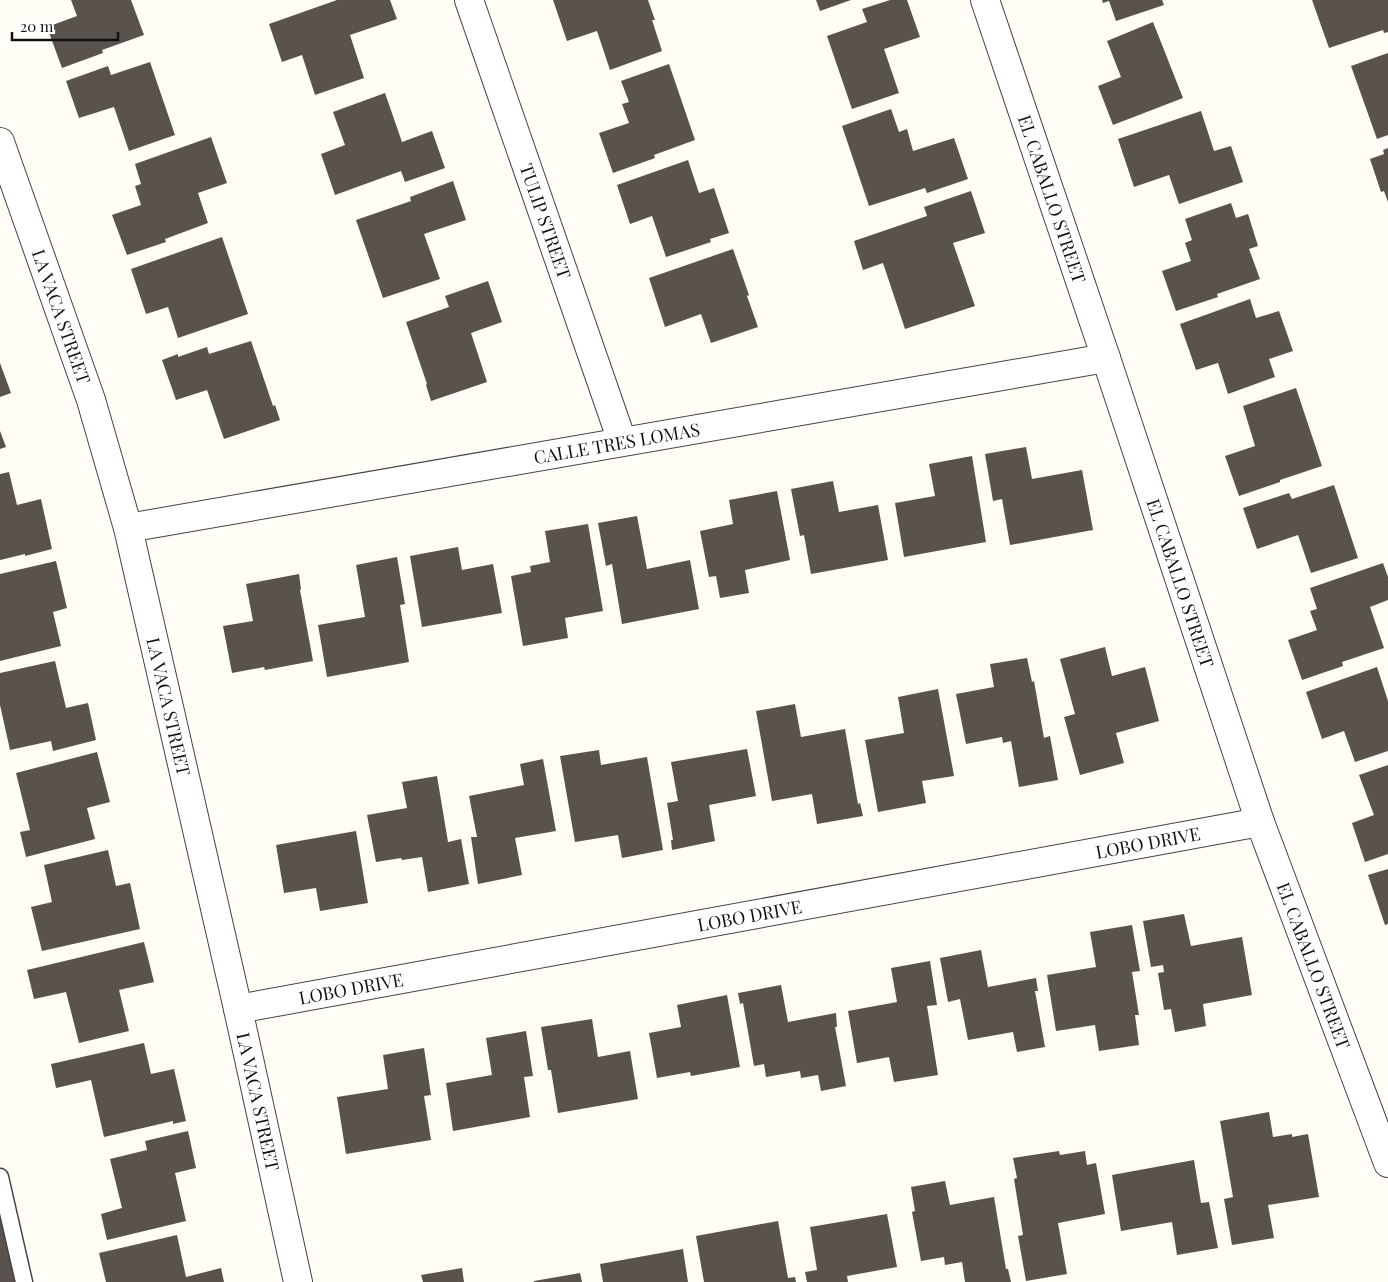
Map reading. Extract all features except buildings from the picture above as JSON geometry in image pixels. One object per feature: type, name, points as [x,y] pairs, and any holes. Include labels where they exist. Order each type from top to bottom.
[{"type":"street","name":"TULIP STREET","points":[[469,0],[622,441]]},
{"type":"street","name":"EL CABALLO STREET","points":[[985,0],[1260,822],[1388,1163]]},
{"type":"street","name":"LA VACA STREET","points":[[0,142],[6,180],[91,400],[128,528],[238,1009],[298,1282]]},
{"type":"street","name":"CALLE TRES LOMAS","points":[[128,528],[1106,358]]},
{"type":"street","name":"LOBO DRIVE","points":[[238,1009],[1260,822]]},
{"type":"lane","points":[[0,1177],[24,1282]]}]
